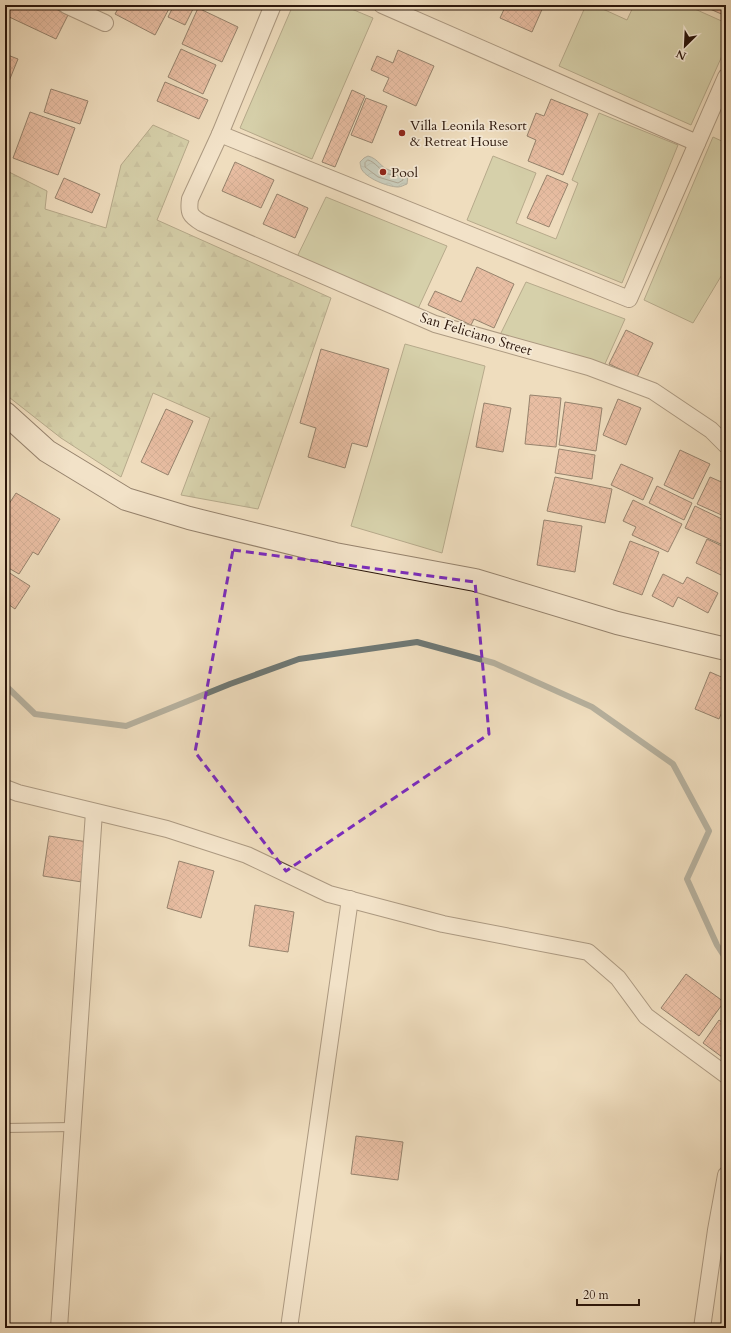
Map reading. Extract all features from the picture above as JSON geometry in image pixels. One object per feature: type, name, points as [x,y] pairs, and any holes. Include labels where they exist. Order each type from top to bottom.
[{"type":"street","points":[[66,5],[105,23]]},
{"type":"street","points":[[273,5],[220,134],[629,300],[726,77]]},
{"type":"street","points":[[382,5],[697,143]]},
{"type":"street","name":"San Feliciano Street","points":[[220,134],[190,199],[189,210],[193,218],[435,324],[589,367],[653,391],[711,430],[726,445]]},
{"type":"street","points":[[5,413],[47,451],[126,499],[189,518],[335,554],[475,580],[617,623],[726,649]]},
{"type":"street","points":[[5,788],[18,793],[167,829],[248,855],[329,894],[443,924],[588,952],[618,978],[646,1016],[726,1075]]},
{"type":"street","points":[[59,1328],[94,812]]},
{"type":"street","points":[[289,1328],[350,899]]},
{"type":"street","points":[[702,1328],[716,1230],[726,1175]]},
{"type":"lane","points":[[5,1128],[73,1127]]},
{"type":"highlighted area","points":[[233,550],[475,582],[489,734],[286,871],[195,752]]},
{"type":"green space","points":[[293,5],[342,5],[373,18],[312,159],[240,128]]},
{"type":"green space","points":[[586,5],[594,5],[627,20],[634,5],[686,5],[726,23],[726,47],[691,125],[559,66]]},
{"type":"green space","points":[[599,113],[678,145],[622,283],[467,220],[493,156],[536,173],[516,223],[556,239],[578,183],[572,180]]},
{"type":"green space","points":[[153,125],[189,141],[157,220],[331,298],[258,509],[181,495],[210,418],[153,393],[121,477],[61,438],[5,394],[5,170],[47,191],[45,209],[106,228],[121,165]]},
{"type":"green space","points":[[713,137],[726,143],[726,268],[693,323],[644,300]]},
{"type":"green space","points":[[326,197],[447,246],[417,311],[296,259]]},
{"type":"green space","points":[[526,282],[625,319],[604,366],[499,337]]},
{"type":"green space","points":[[405,344],[485,366],[442,553],[351,526]]},
{"type":"water","name":"Pool","points":[[368,156],[375,159],[386,169],[408,175],[407,184],[394,187],[383,184],[367,175],[363,172],[360,162]]},
{"type":"building","points":[[5,5],[48,5],[68,15],[56,39],[5,15]]},
{"type":"building","points":[[120,5],[171,5],[155,35],[115,14]]},
{"type":"building","points":[[174,5],[195,5],[185,25],[168,17]]},
{"type":"building","points":[[506,5],[544,5],[532,32],[500,18]]},
{"type":"building","points":[[726,5],[726,16],[703,6]]},
{"type":"building","points":[[198,8],[238,27],[222,62],[182,44]]},
{"type":"building","points":[[181,49],[216,65],[203,94],[168,77]]},
{"type":"building","points":[[398,50],[434,66],[416,106],[383,91],[389,78],[371,70],[377,56],[393,63]]},
{"type":"building","points":[[5,54],[18,59],[5,91]]},
{"type":"building","points":[[165,82],[208,100],[199,119],[157,101]]},
{"type":"building","points":[[51,89],[88,101],[80,124],[44,112]]},
{"type":"building","points":[[352,90],[365,96],[335,167],[322,162]]},
{"type":"building","points":[[366,98],[387,106],[372,143],[351,135]]},
{"type":"building","points":[[551,99],[588,114],[563,175],[528,161],[536,140],[527,136],[536,113],[544,116]]},
{"type":"building","points":[[30,112],[75,128],[58,175],[13,158]]},
{"type":"building","points":[[235,162],[274,180],[261,208],[222,191]]},
{"type":"building","points":[[547,175],[568,184],[549,227],[527,218]]},
{"type":"building","points":[[64,178],[100,194],[92,213],[55,198]]},
{"type":"building","points":[[277,194],[308,208],[295,238],[263,224]]},
{"type":"building","points":[[477,267],[514,284],[494,328],[474,319],[471,325],[428,305],[435,291],[461,302]]},
{"type":"building","points":[[626,330],[653,343],[637,377],[609,364]]},
{"type":"building","points":[[321,349],[389,369],[367,447],[352,443],[345,468],[308,457],[316,428],[300,423]]},
{"type":"building","points":[[530,395],[561,398],[556,447],[525,444]]},
{"type":"building","points":[[618,399],[641,408],[626,445],[603,435]]},
{"type":"building","points":[[565,402],[602,408],[596,451],[559,445]]},
{"type":"building","points":[[484,403],[511,408],[503,452],[476,447]]},
{"type":"building","points":[[166,409],[193,421],[168,475],[141,462]]},
{"type":"building","points":[[559,449],[595,455],[592,479],[555,473]]},
{"type":"building","points":[[680,450],[710,464],[693,499],[664,485]]},
{"type":"building","points":[[621,464],[653,478],[643,500],[611,485]]},
{"type":"building","points":[[555,477],[612,489],[605,523],[547,511]]},
{"type":"building","points":[[710,477],[726,484],[726,517],[697,504]]},
{"type":"building","points":[[657,486],[692,503],[684,520],[649,503]]},
{"type":"building","points":[[16,493],[60,519],[38,555],[33,552],[19,574],[5,566],[5,510]]},
{"type":"building","points":[[633,500],[682,524],[668,552],[632,535],[636,527],[623,521]]},
{"type":"building","points":[[695,506],[726,521],[725,546],[685,528]]},
{"type":"building","points":[[544,520],[582,526],[575,572],[537,565]]},
{"type":"building","points":[[707,539],[726,548],[726,565],[721,575],[696,563]]},
{"type":"building","points":[[630,541],[659,552],[642,595],[613,584]]},
{"type":"building","points":[[5,570],[30,586],[15,609],[5,602]]},
{"type":"building","points":[[663,574],[683,584],[687,577],[718,593],[708,613],[678,597],[673,607],[652,596]]},
{"type":"building","points":[[710,672],[726,679],[726,702],[719,719],[695,709]]},
{"type":"building","points":[[49,836],[88,842],[82,882],[43,876]]},
{"type":"building","points":[[179,861],[214,871],[201,918],[167,908]]},
{"type":"building","points":[[255,905],[294,912],[288,952],[249,946]]},
{"type":"building","points":[[686,974],[724,1002],[699,1036],[661,1008]]},
{"type":"building","points":[[719,1020],[726,1025],[726,1052],[722,1057],[703,1043]]},
{"type":"building","points":[[356,1136],[403,1142],[398,1180],[351,1174]]},
{"type":"waterway","points":[[5,685],[35,714],[126,726],[230,684],[299,659],[417,642],[494,663],[592,707],[673,764],[709,831],[687,879],[717,945],[726,959]]},
{"type":"place","name":"Villa Leonila Resort & Retreat House","points":[[402,133]]},
{"type":"place","name":"Pool","points":[[383,172]]}]
